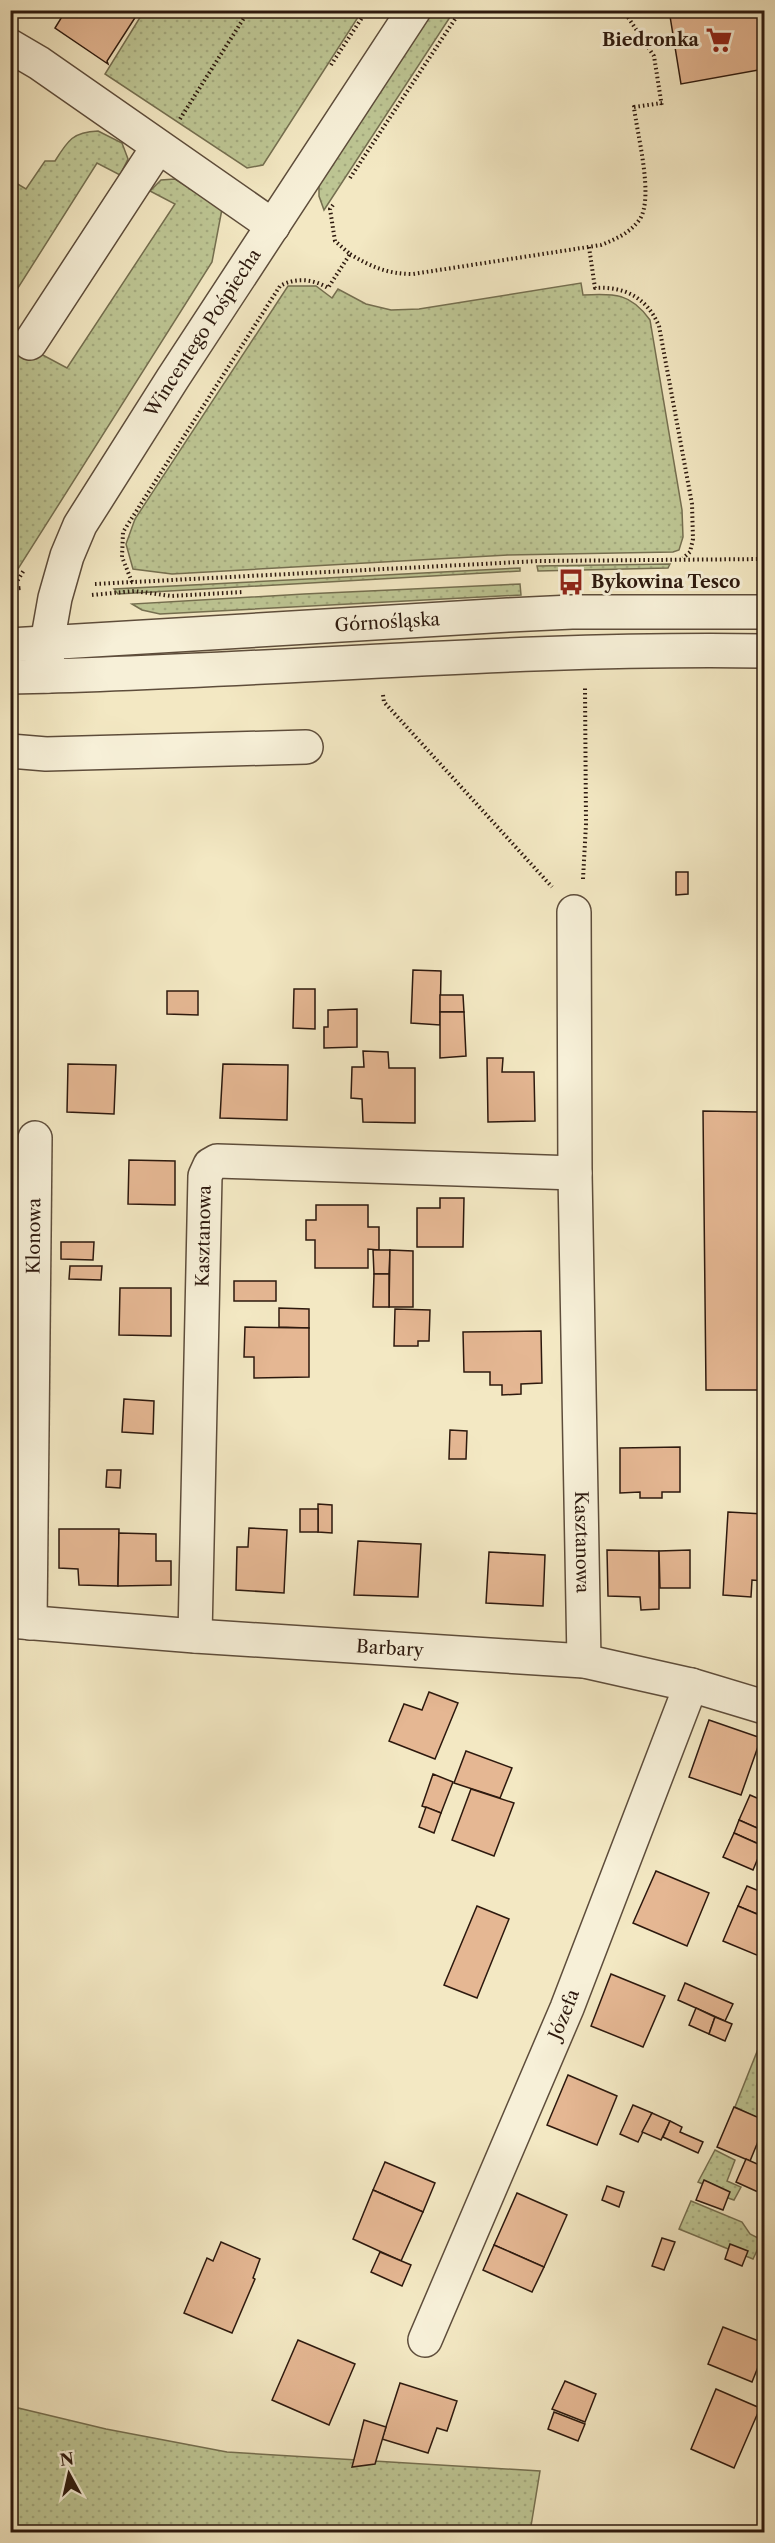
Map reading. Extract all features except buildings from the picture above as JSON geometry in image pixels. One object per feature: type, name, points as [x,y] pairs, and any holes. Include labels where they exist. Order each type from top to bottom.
[{"type":"street","name":"Wincentego Pośpiecha","points":[[48,676],[47,643],[58,586],[80,525],[414,10]]},
{"type":"street","points":[[10,46],[167,136],[273,226]]},
{"type":"street","points":[[30,343],[167,136]]},
{"type":"street","name":"Górnośląska","points":[[10,645],[508,615],[765,612]]},
{"type":"street","points":[[10,677],[212,671],[498,654],[677,650],[765,651]]},
{"type":"street","points":[[10,751],[46,754],[306,747]]},
{"type":"street","name":"Kasztanowa","points":[[574,912],[575,1173],[584,1661]]},
{"type":"street","name":"Klonowa","points":[[20,1622],[36,1138]]},
{"type":"street","name":"Kasztanowa","points":[[195,1636],[205,1176],[210,1165],[217,1161],[575,1173]]},
{"type":"street","name":"Barbary","points":[[20,1622],[195,1636],[584,1661],[691,1685],[765,1707]]},
{"type":"street","name":"Józefa","points":[[424,2340],[567,2008],[691,1685]]},
{"type":"path","points":[[167,136],[249,10]]},
{"type":"path","points":[[350,179],[460,10]]},
{"type":"path","points":[[337,199],[330,209],[335,241],[372,268],[392,274],[413,274],[589,246],[618,238],[631,229],[641,217],[645,206],[646,191],[634,107],[662,105],[651,48],[623,10]]},
{"type":"path","points":[[589,246],[595,288],[612,287],[636,296],[648,306],[659,326],[692,504],[693,539],[690,552],[682,559]]},
{"type":"path","points":[[132,582],[122,557],[123,532],[280,286],[289,281],[311,280],[328,288],[350,254]]},
{"type":"path","points":[[10,589],[517,561],[765,559]]},
{"type":"path","points":[[574,912],[584,872],[585,690]]},
{"type":"path","points":[[384,702],[574,912]]},
{"type":"green space","points":[[144,11],[362,11],[263,165],[247,168],[105,74]]},
{"type":"green space","points":[[433,11],[454,11],[324,210],[319,196],[319,184]]},
{"type":"green space","points":[[98,131],[122,143],[128,159],[120,175],[97,163],[11,299],[11,180],[26,189],[45,161],[55,161],[72,138],[83,133]]},
{"type":"green space","points":[[175,179],[222,209],[212,262],[11,580],[11,338],[67,368],[175,204],[150,191],[161,180]]},
{"type":"green space","points":[[581,283],[583,295],[604,294],[621,297],[636,304],[650,320],[682,510],[683,537],[679,550],[673,552],[508,555],[172,574],[133,569],[126,544],[135,519],[288,286],[316,286],[332,298],[338,289],[366,304],[391,310],[419,309]]},
{"type":"green space","points":[[670,564],[668,568],[538,571],[537,566]]},
{"type":"green space","points":[[520,568],[520,571],[118,594],[114,589]]},
{"type":"green space","points":[[520,584],[521,595],[160,614],[142,610],[132,604],[304,594]]},
{"type":"green space","points":[[764,2034],[764,2121],[735,2107]]},
{"type":"green space","points":[[715,2150],[735,2160],[727,2181],[741,2187],[734,2200],[722,2196],[723,2192],[698,2182]]},
{"type":"green space","points":[[691,2201],[742,2222],[750,2234],[762,2240],[753,2259],[679,2229]]},
{"type":"green space","points":[[10,2406],[106,2429],[227,2452],[540,2471],[530,2532],[11,2532]]},
{"type":"place","name":"Biedronka","points":[[719,40]]},
{"type":"place","name":"Bykowina Tesco","points":[[571,582]]}]
